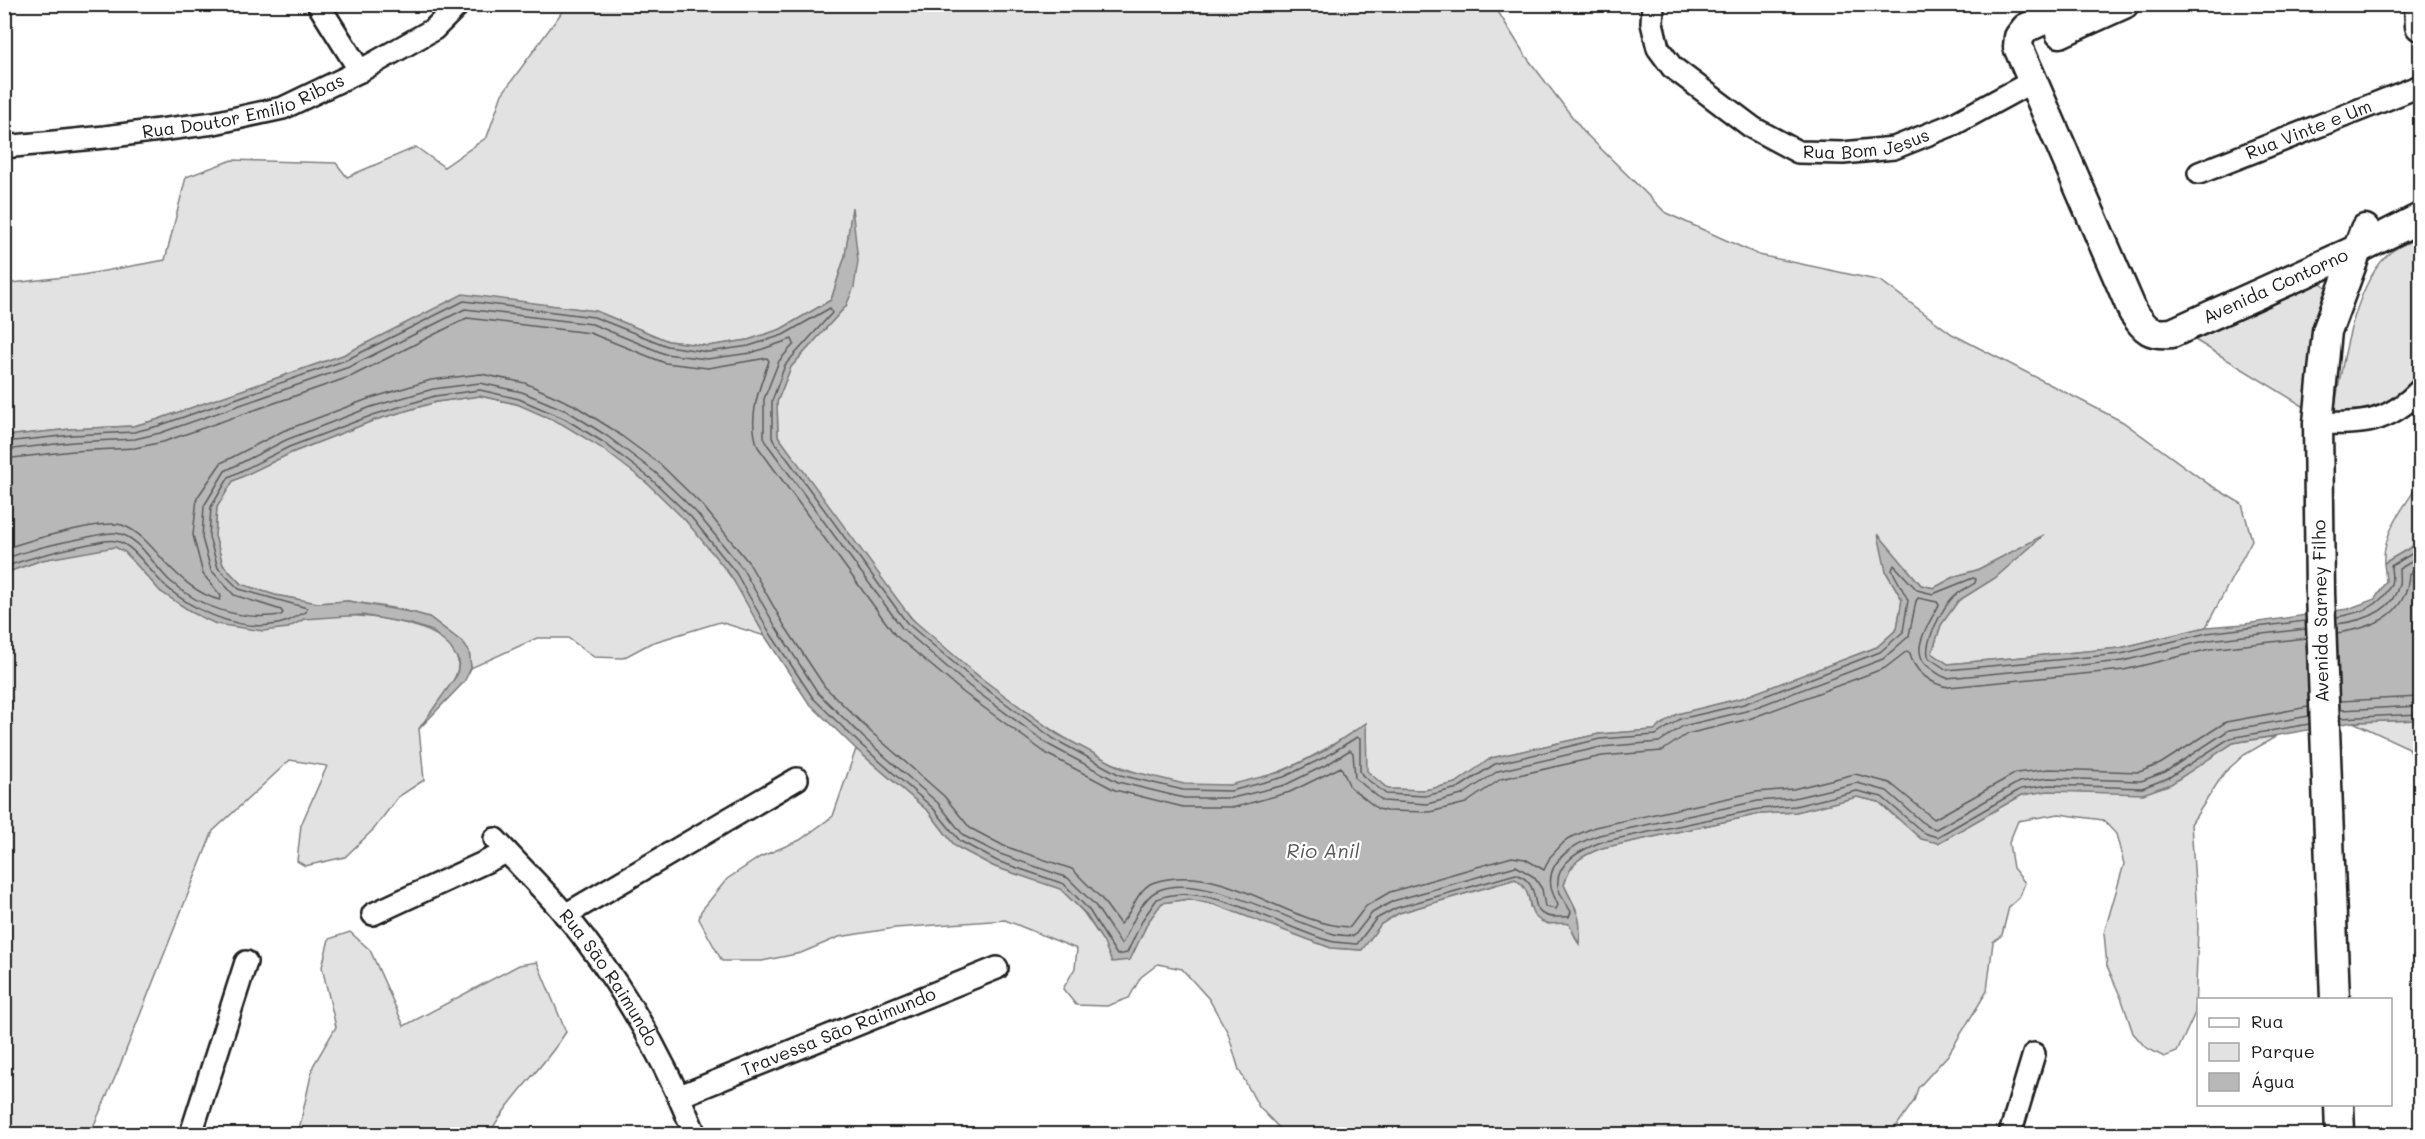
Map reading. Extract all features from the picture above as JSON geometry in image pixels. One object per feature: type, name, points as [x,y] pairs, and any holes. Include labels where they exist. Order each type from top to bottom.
[{"type":"street","points":[[318,4],[360,71]]},
{"type":"street","name":"Rua Doutor Emilio Ribas","points":[[4,147],[105,138],[214,123],[283,108],[360,71],[434,29],[459,4]]},
{"type":"street","name":"Rua Bom Jesus","points":[[1653,4],[1652,23],[1658,48],[1672,67],[1753,128],[1798,152],[1843,153],[1894,148],[1954,124],[2031,77]]},
{"type":"street","name":"Avenida Contorno","points":[[2079,4],[2026,28],[2019,37],[2018,47],[2133,312],[2149,319],[2165,319],[2361,239],[2421,218]]},
{"type":"street","points":[[2031,77],[2031,58],[2038,43],[2124,4]]},
{"type":"street","points":[[2418,4],[2421,26]]},
{"type":"street","name":"Rua Vinte e Um","points":[[2199,173],[2421,86]]},
{"type":"street","name":"Avenida Contorno","points":[[2361,239],[2421,200]]},
{"type":"street","name":"Avenida Sarney Filho","points":[[2335,998],[2320,593],[2318,423],[2327,331],[2361,239]]},
{"type":"street","points":[[2318,423],[2372,422],[2394,412],[2421,390]]},
{"type":"street","points":[[565,915],[798,779]]},
{"type":"street","name":"Rua São Raimundo","points":[[373,914],[501,845],[587,941],[637,1014],[680,1096],[695,1134]]},
{"type":"street","points":[[191,1134],[246,962]]},
{"type":"street","name":"Travessa São Raimundo","points":[[680,1096],[997,968]]},
{"type":"street","points":[[2010,1134],[2034,1054]]},
{"type":"street","points":[[2339,1106],[2340,1134]]},
{"type":"green space","points":[[567,5],[1494,5],[1525,55],[1583,131],[1666,213],[1759,255],[1881,281],[1952,334],[2123,422],[2210,485],[2242,504],[2252,540],[2206,627],[2120,648],[1948,664],[1932,653],[1941,625],[1958,601],[1995,578],[2041,537],[1977,570],[1956,576],[1934,588],[1921,585],[1906,567],[1886,572],[1902,599],[1897,629],[1877,647],[1742,698],[1678,714],[1654,730],[1599,734],[1492,758],[1456,783],[1425,790],[1388,789],[1366,771],[1366,724],[1302,762],[1267,776],[1231,785],[1194,786],[1157,779],[1120,766],[1084,749],[1016,705],[932,638],[915,622],[876,573],[778,436],[777,402],[791,367],[846,306],[852,210],[845,256],[831,300],[781,329],[748,340],[708,346],[668,341],[596,311],[463,295],[343,355],[156,420],[133,426],[71,429],[5,436],[4,284],[82,275],[165,260],[186,177],[232,160],[336,163],[347,177],[416,147],[444,167],[487,137],[502,94]]},
{"type":"green space","points":[[2420,237],[2419,371],[2395,402],[2362,415],[2334,412],[2352,326],[2368,283],[2378,265],[2391,252]]},
{"type":"green space","points":[[2321,283],[2333,293],[2311,411],[2195,340]]},
{"type":"green space","points":[[480,396],[516,404],[546,415],[607,451],[636,474],[664,498],[712,551],[736,584],[765,636],[720,622],[651,643],[623,658],[594,657],[568,638],[537,638],[471,668],[469,651],[462,642],[429,617],[399,609],[348,601],[317,603],[275,595],[241,584],[223,565],[215,536],[217,507],[233,481],[291,453],[375,420],[436,402]]},
{"type":"green space","points":[[2420,482],[2420,542],[2384,563],[2384,552],[2391,530]]},
{"type":"green space","points":[[115,547],[125,552],[161,592],[288,628],[304,619],[341,615],[393,620],[417,627],[438,636],[453,648],[458,664],[457,671],[449,688],[419,729],[424,780],[398,797],[374,829],[345,857],[305,866],[297,861],[301,825],[327,766],[290,760],[213,831],[117,1073],[90,1134],[5,1134],[5,573],[42,560]]},
{"type":"green space","points":[[2420,720],[2420,780],[2409,748],[2353,722]]},
{"type":"green space","points":[[2277,736],[2244,755],[2224,773],[2191,824],[2198,928],[2195,1013],[2177,1052],[2164,1057],[2145,1047],[2133,1033],[2107,966],[2104,933],[2124,864],[2116,834],[2103,820],[2059,814],[2018,821],[2009,843],[2013,868],[2025,883],[2019,898],[2009,907],[2002,935],[1993,942],[1987,991],[1948,1055],[1918,1088],[1914,1101],[1891,1134],[1285,1134],[1259,1107],[1239,1070],[1228,1033],[1209,999],[1182,969],[1158,964],[1141,977],[1129,998],[1107,1006],[1076,1005],[1063,989],[1075,968],[1077,949],[1005,920],[895,928],[839,937],[801,953],[762,961],[722,961],[699,919],[701,911],[727,879],[760,857],[800,840],[833,816],[856,749],[929,812],[955,846],[995,867],[1060,888],[1084,913],[1103,941],[1130,959],[1148,922],[1161,903],[1189,899],[1216,905],[1331,948],[1361,950],[1381,924],[1399,913],[1516,879],[1527,891],[1530,907],[1548,924],[1561,922],[1569,924],[1578,943],[1576,909],[1564,885],[1570,870],[1578,860],[1602,848],[1760,814],[1796,812],[1857,797],[1879,802],[1895,817],[1938,843],[2022,795],[2204,761],[2233,743]]},
{"type":"green space","points":[[350,932],[370,950],[404,1026],[519,965],[537,962],[566,1032],[497,1120],[489,1134],[298,1134],[313,1066],[336,1027],[322,967],[329,939]]},
{"type":"water","name":"Rio Anil","points":[[852,207],[858,261],[854,287],[846,306],[791,367],[777,402],[778,436],[911,618],[978,676],[1057,734],[1123,769],[1184,784],[1230,785],[1281,772],[1322,752],[1366,723],[1367,771],[1388,789],[1425,790],[1456,783],[1491,758],[1599,734],[1654,730],[1677,714],[1742,698],[1877,647],[1897,629],[1902,599],[1886,572],[1878,534],[1921,585],[1934,588],[1956,576],[1977,570],[2044,535],[1995,578],[1958,601],[1941,625],[1932,653],[1948,664],[2120,648],[2206,627],[2245,624],[2348,609],[2375,599],[2386,581],[2384,563],[2420,542],[2420,720],[2353,722],[2233,743],[2171,784],[2143,794],[2049,791],[2022,795],[1938,843],[1921,839],[1879,802],[1857,797],[1796,812],[1760,814],[1602,848],[1578,861],[1570,870],[1564,885],[1579,919],[1579,944],[1569,924],[1546,923],[1534,915],[1526,891],[1515,879],[1399,913],[1381,924],[1362,950],[1331,948],[1216,905],[1189,899],[1162,903],[1148,922],[1130,960],[1112,962],[1103,941],[1085,913],[1060,889],[995,867],[955,846],[929,812],[856,749],[808,702],[765,636],[731,576],[686,521],[646,482],[600,447],[562,424],[517,404],[480,396],[436,402],[375,420],[291,453],[233,481],[217,507],[215,536],[223,565],[241,584],[275,595],[317,603],[348,601],[415,613],[429,617],[462,642],[469,651],[471,668],[464,682],[419,729],[457,675],[459,661],[450,647],[432,631],[411,624],[362,615],[304,619],[288,628],[263,631],[216,624],[193,613],[161,592],[125,552],[115,547],[42,560],[5,573],[5,436],[71,429],[133,426],[156,420],[343,355],[463,294],[596,311],[668,341],[708,346],[748,340],[781,329],[831,300],[845,256]]}]
